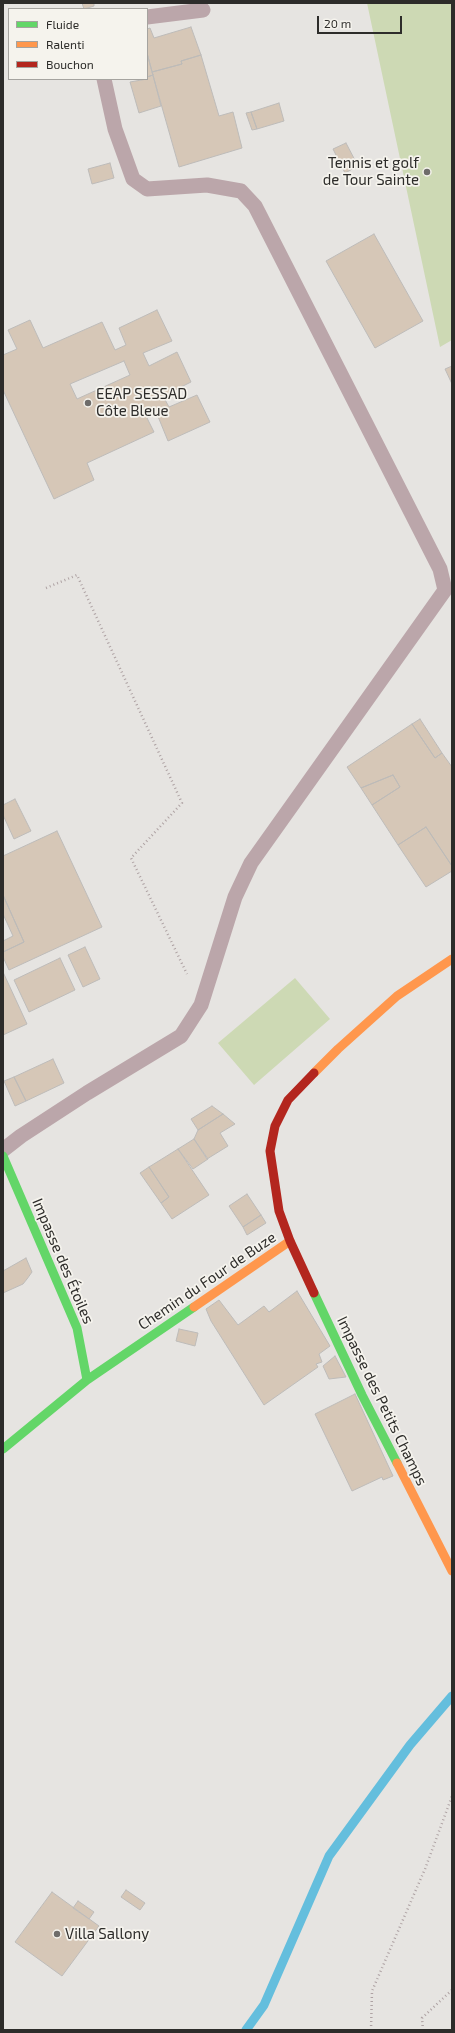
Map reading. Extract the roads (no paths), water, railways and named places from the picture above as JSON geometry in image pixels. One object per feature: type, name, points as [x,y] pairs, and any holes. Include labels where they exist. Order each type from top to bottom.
[{"type":"street","name":"Chemin du Four de Buze","points":[[3,1449],[87,1380],[290,1241],[279,1211],[270,1151],[275,1126],[288,1100],[338,1049],[397,996],[452,959]]},
{"type":"street","name":"Impasse des Étoiles","points":[[3,1156],[77,1328],[87,1380]]},
{"type":"street","name":"Impasse des Petits Champs","points":[[290,1241],[362,1395],[452,1571]]},
{"type":"lane","points":[[148,17],[204,10]]},
{"type":"lane","points":[[3,1150],[20,1136],[87,1093],[181,1036],[202,1005],[235,897],[251,863],[445,590],[440,569],[254,206],[241,191],[207,185],[147,189],[133,179],[115,129],[104,80]]},
{"type":"waterway","points":[[246,2030],[264,2005],[329,1856],[410,1745],[452,1696]]},
{"type":"place","name":"Tennis et golf de Tour Sainte","points":[[427,172]]},
{"type":"place","name":"EEAP SESSAD Côte Bleue","points":[[88,403]]},
{"type":"place","name":"Villa Sallony","points":[[57,1934]]}]
